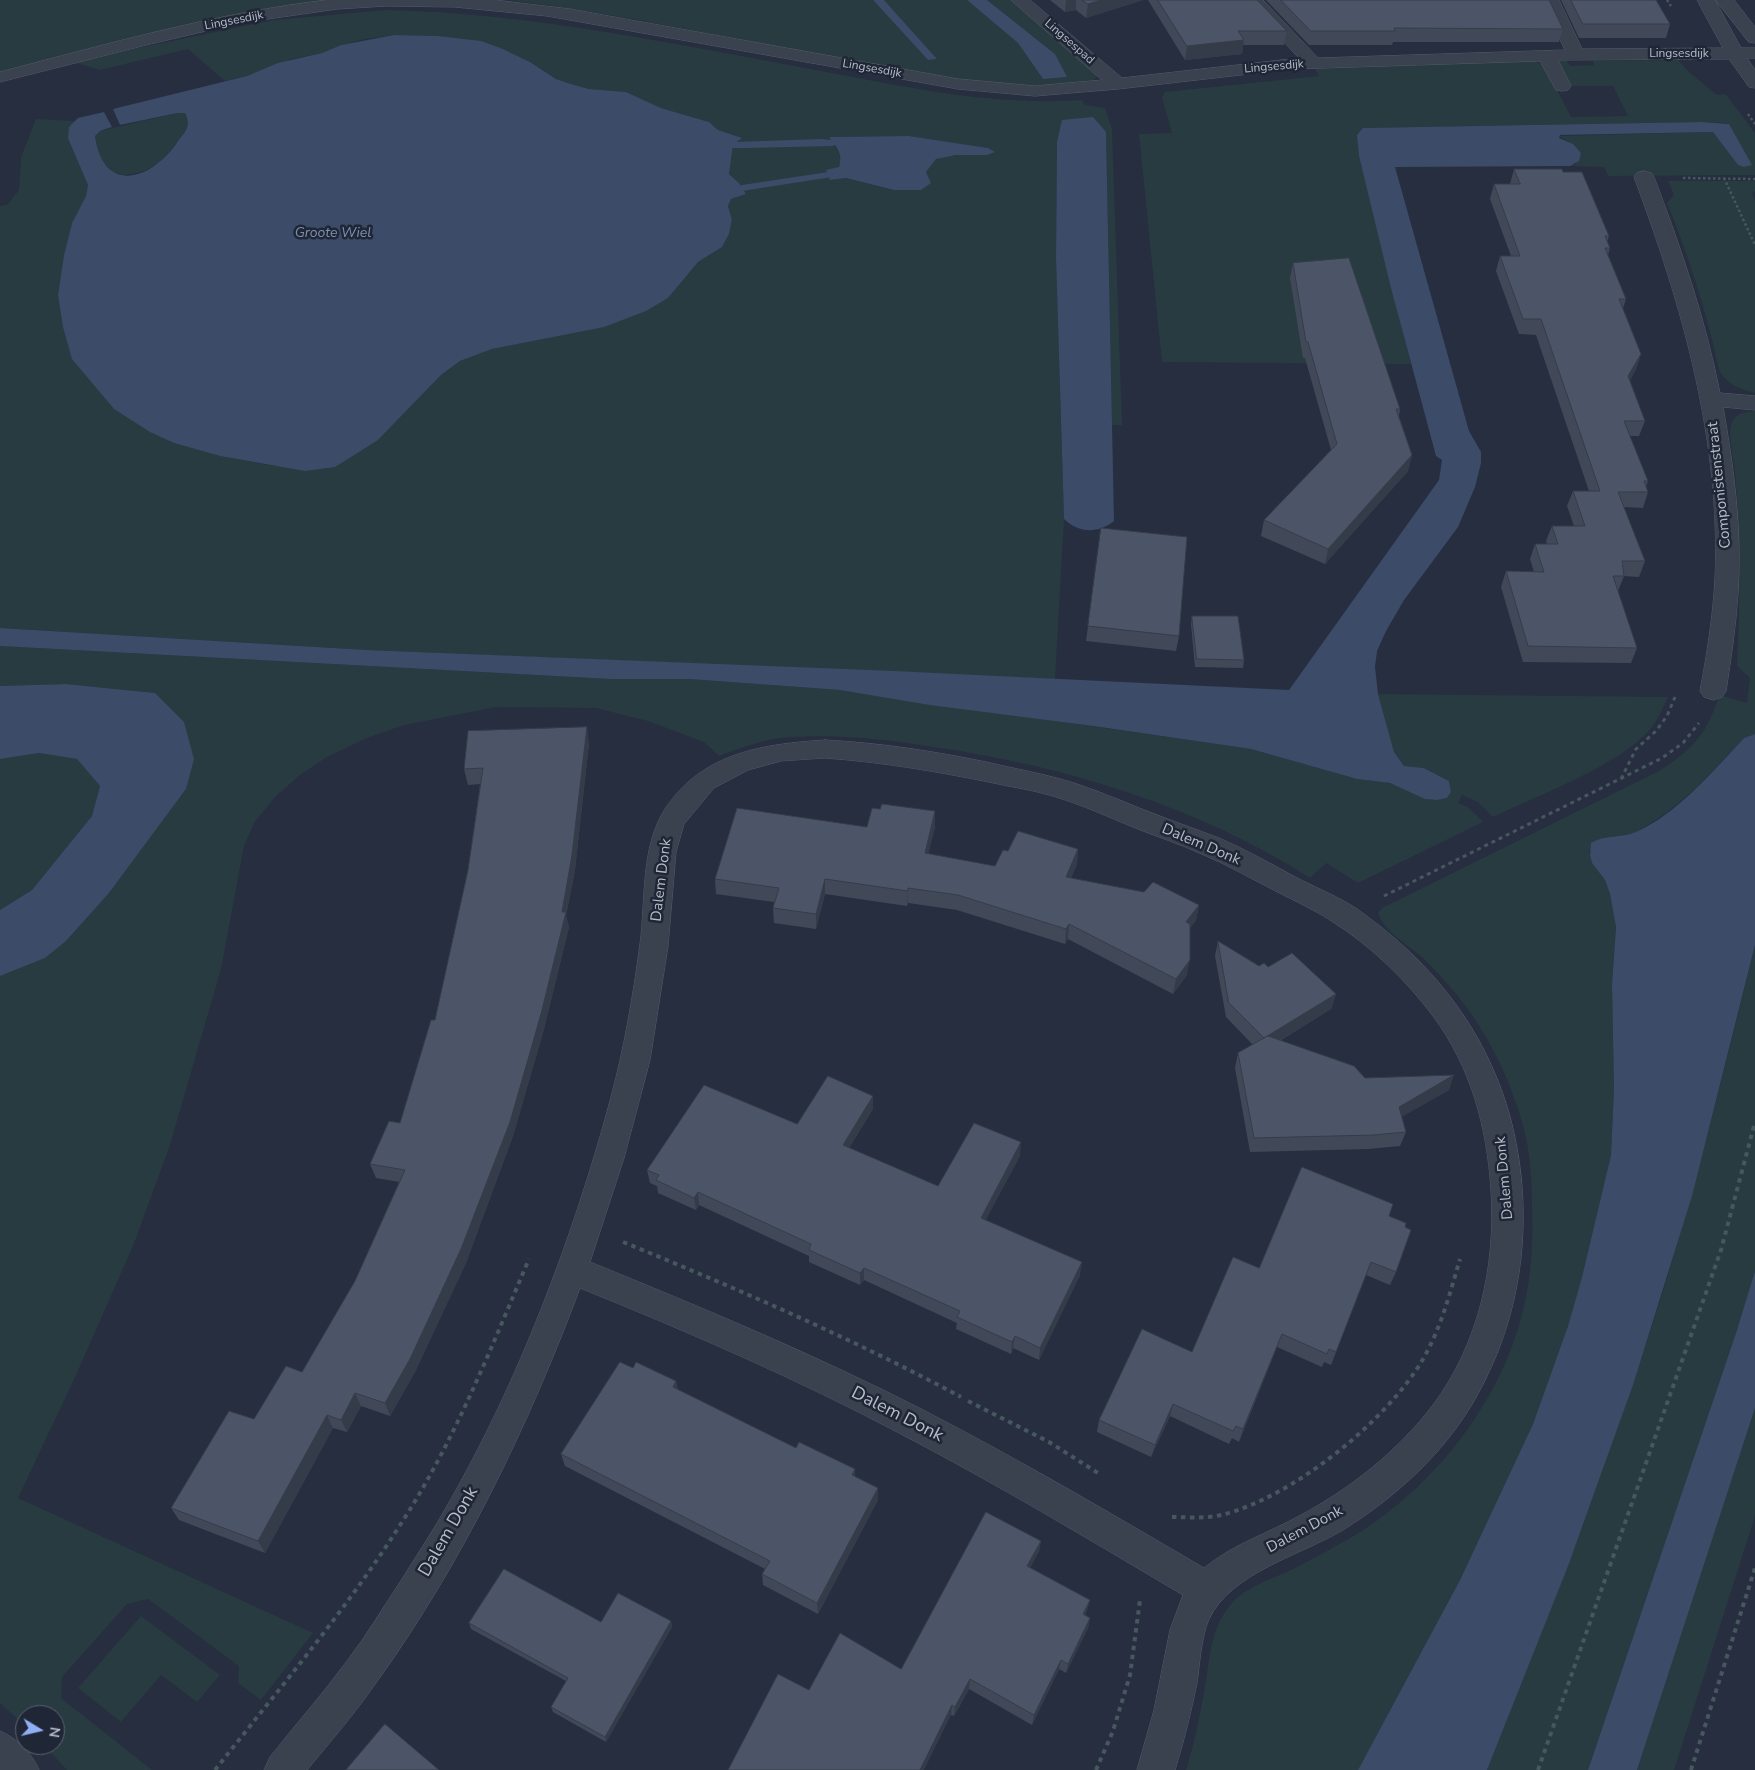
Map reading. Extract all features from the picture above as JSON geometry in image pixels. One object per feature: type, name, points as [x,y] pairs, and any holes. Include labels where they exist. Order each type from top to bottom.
[{"type":"street","name":"Lingsespad","points":[[1020,0],[1118,84]]},
{"type":"street","points":[[1253,0],[1314,64]]},
{"type":"street","points":[[1550,0],[1576,55]]},
{"type":"street","points":[[1706,0],[1735,54],[1755,83]]},
{"type":"street","points":[[1725,0],[1755,38]]},
{"type":"street","name":"Lingsesdijk","points":[[0,77],[195,29],[280,12],[377,1],[450,1],[512,6],[570,14],[958,84],[1035,90],[1118,84],[1314,64],[1546,55],[1755,53]]},
{"type":"street","points":[[1546,55],[1562,86]]},
{"type":"street","name":"Componistenstraat","points":[[1644,177],[1672,252],[1691,312],[1711,398],[1723,485],[1727,560],[1723,629],[1713,691]]},
{"type":"street","name":"Componistenstraat","points":[[1711,398],[1755,403]]},
{"type":"street","name":"Dalem Donk","points":[[283,1770],[368,1664],[458,1521],[514,1409],[572,1269],[626,1100],[640,1034],[657,924],[662,858],[666,835],[676,814],[692,794],[709,778],[732,766],[757,756],[778,752],[835,749],[912,756],[1054,786],[1211,846],[1346,915],[1408,968],[1434,995],[1465,1041],[1490,1090],[1500,1124],[1506,1159],[1509,1238],[1504,1280],[1494,1322],[1477,1362],[1457,1399],[1431,1434],[1400,1466],[1349,1506],[1300,1535],[1230,1568],[1208,1590],[1196,1607],[1186,1634],[1176,1697],[1156,1770]]},
{"type":"street","name":"Dalem Donk","points":[[572,1269],[749,1343],[838,1385],[958,1446],[1208,1590]]},
{"type":"street","points":[[0,1750],[20,1770]]},
{"type":"path","points":[[1644,177],[1755,179]]},
{"type":"path","points":[[1724,178],[1755,245]]},
{"type":"path","points":[[1346,915],[1662,758],[1683,742],[1704,716],[1713,691]]},
{"type":"path","points":[[1621,779],[1636,749],[1656,731],[1667,716],[1677,692]]},
{"type":"path","points":[[1538,1770],[1721,1250],[1755,1122]]},
{"type":"path","points":[[215,1770],[346,1605],[404,1520],[444,1449],[475,1385],[531,1253]]},
{"type":"path","points":[[1096,1770],[1113,1731],[1130,1675],[1146,1553],[1171,1518],[1223,1515],[1275,1492],[1344,1448],[1394,1399],[1423,1360],[1445,1308],[1461,1257]]},
{"type":"path","points":[[1691,1770],[1755,1568]]},
{"type":"shaded area","points":[[0,0],[341,0],[297,4],[183,25],[0,72]]},
{"type":"shaded area","points":[[509,0],[873,0],[928,60],[937,59],[884,0],[967,0],[1018,43],[1043,79],[1055,54],[987,0],[1013,0],[1095,72],[1097,77],[1093,80],[1062,84],[1031,85],[1000,84],[937,77],[636,20]]},
{"type":"shaded area","points":[[386,10],[441,12],[495,17],[549,23],[656,40],[948,94],[1015,100],[1082,100],[1085,105],[1105,108],[1112,129],[1122,425],[1112,425],[1106,132],[1057,142],[1056,258],[1064,519],[1055,679],[367,650],[0,628],[0,206],[7,205],[19,190],[21,157],[36,119],[76,121],[88,185],[86,196],[72,223],[64,255],[58,295],[106,399],[114,409],[174,443],[220,456],[274,466],[378,440],[441,375],[460,361],[492,349],[550,337],[668,298],[698,262],[722,247],[729,234],[732,220],[728,206],[731,199],[746,194],[739,183],[729,174],[733,145],[742,138],[718,130],[709,122],[661,108],[626,92],[589,89],[556,79],[530,62],[503,49],[438,36],[394,35],[365,39],[341,45],[322,53],[292,59],[247,76],[225,81],[188,49],[100,70],[77,63],[128,50],[274,20]],"holes":[[[909,136],[988,148],[994,152],[987,155],[956,155],[936,158],[926,172],[930,183],[921,190],[894,190],[846,178],[830,180],[838,167],[840,158],[837,149],[829,137]]]},
{"type":"shaded area","points":[[1678,60],[1689,72],[1717,95],[1724,94],[1728,97],[1755,133],[1755,175],[1608,176],[1604,167],[1570,166],[1576,164],[1573,144],[1558,136],[1714,132],[1738,165],[1747,167],[1729,124],[1726,123],[1363,128],[1359,156],[1411,364],[1162,362],[1139,134],[1172,133],[1162,98],[1165,92],[1319,76],[1315,69],[1534,61],[1545,66],[1571,117],[1628,116],[1613,86],[1569,86],[1558,61],[1567,61],[1570,66],[1594,65],[1593,61]]},
{"type":"shaded area","points":[[177,113],[185,113],[188,121],[187,129],[161,163],[142,172],[125,175],[114,173],[100,159],[95,136],[100,131]]},
{"type":"shaded area","points":[[1668,181],[1755,181],[1755,191],[1752,193],[1755,201],[1755,393],[1730,383],[1719,370],[1697,285],[1667,203],[1674,195]]},
{"type":"shaded area","points":[[1755,411],[1755,734],[1744,738],[1694,790],[1665,814],[1635,833],[1603,838],[1589,851],[1592,863],[1605,880],[1610,894],[1616,927],[1612,985],[1614,1088],[1611,1155],[1582,1277],[1568,1326],[1533,1424],[1460,1580],[1358,1770],[1186,1770],[1198,1722],[1212,1646],[1224,1613],[1244,1592],[1291,1570],[1365,1529],[1395,1507],[1423,1482],[1449,1454],[1472,1424],[1508,1357],[1520,1322],[1528,1285],[1532,1246],[1532,1185],[1525,1132],[1510,1086],[1494,1051],[1463,1003],[1422,957],[1390,932],[1378,913],[1382,908],[1659,771],[1690,748],[1710,720],[1719,695],[1747,703],[1750,678],[1737,666],[1739,545],[1735,471],[1730,434],[1732,422],[1736,417]]},
{"type":"shaded area","points":[[0,646],[610,679],[689,679],[840,690],[1251,749],[1357,779],[1390,783],[1432,800],[1447,798],[1451,792],[1449,781],[1425,768],[1404,766],[1394,752],[1378,694],[1668,697],[1652,727],[1639,741],[1601,766],[1493,817],[1478,802],[1462,795],[1458,803],[1468,807],[1483,822],[1358,883],[1326,863],[1310,878],[1267,852],[1176,810],[1081,778],[1032,765],[915,744],[877,739],[819,736],[780,738],[756,743],[719,756],[704,742],[648,721],[596,708],[496,707],[404,725],[367,738],[327,757],[300,775],[275,797],[254,823],[244,846],[221,969],[169,1148],[133,1246],[76,1375],[18,1498],[313,1633],[261,1700],[238,1683],[239,1666],[148,1599],[127,1604],[62,1677],[61,1698],[152,1770],[67,1770],[53,1755],[65,1755],[65,1705],[15,1705],[15,1717],[0,1703],[0,976],[45,958],[66,941],[109,893],[186,789],[155,693],[66,684],[0,686]]},
{"type":"shaded area","points":[[39,753],[77,759],[100,786],[92,816],[32,890],[0,910],[0,759]]},
{"type":"shaded area","points":[[1755,945],[1755,1271],[1736,1333],[1588,1770],[1487,1770],[1580,1531],[1650,1332],[1699,1167]]},
{"type":"shaded area","points":[[1755,1408],[1755,1516],[1674,1770],[1637,1770]]},
{"type":"shaded area","points":[[141,1616],[220,1675],[197,1702],[161,1675],[121,1722],[78,1688]]},
{"type":"water","points":[[873,0],[884,0],[937,59],[928,60]]},
{"type":"water","points":[[967,0],[987,0],[1055,54],[1067,77],[1043,79],[1018,43]]},
{"type":"water","name":"Groote Wiel","points":[[394,35],[438,36],[481,41],[530,62],[556,79],[589,89],[626,92],[661,108],[709,122],[718,130],[742,138],[733,145],[729,174],[739,183],[746,194],[731,199],[728,206],[732,220],[729,234],[722,247],[698,262],[668,298],[646,311],[604,327],[492,349],[460,361],[441,375],[378,440],[335,467],[305,471],[220,456],[174,443],[150,432],[114,409],[72,359],[63,327],[58,295],[64,255],[72,223],[86,196],[88,185],[68,138],[69,127],[78,118],[104,112],[112,127],[100,131],[95,136],[100,155],[107,167],[117,174],[129,176],[141,173],[154,167],[176,144],[187,128],[188,120],[185,113],[120,125],[113,109],[247,76],[278,63],[322,53],[341,45]]},
{"type":"water","points":[[1093,117],[1106,132],[1114,521],[1101,528],[1088,530],[1075,527],[1064,519],[1056,258],[1057,142],[1062,120]]},
{"type":"water","points":[[1701,122],[1729,124],[1752,165],[1744,167],[1738,165],[1713,132],[1560,135],[1559,138],[1573,144],[1581,153],[1579,161],[1570,166],[1395,167],[1469,431],[1481,452],[1481,463],[1475,487],[1458,527],[1404,600],[1377,651],[1375,667],[1378,694],[1394,752],[1404,766],[1424,768],[1449,781],[1451,792],[1447,798],[1437,800],[1425,799],[1390,783],[1357,779],[1251,749],[930,705],[840,690],[689,679],[610,679],[0,646],[0,628],[367,650],[894,671],[1289,690],[1439,480],[1442,460],[1436,456],[1391,288],[1359,156],[1357,135],[1363,128]]},
{"type":"water","points":[[909,136],[988,148],[995,152],[987,155],[956,155],[936,159],[926,172],[931,183],[921,190],[894,190],[846,178],[830,180],[826,170],[839,167],[840,158],[829,137]]},
{"type":"water","points":[[66,684],[155,693],[184,722],[194,759],[186,789],[109,893],[66,941],[45,958],[0,976],[0,910],[32,890],[92,816],[100,786],[77,759],[39,753],[0,759],[0,686]]},
{"type":"water","points":[[1755,734],[1755,945],[1692,1196],[1633,1385],[1568,1566],[1487,1770],[1358,1770],[1460,1580],[1533,1424],[1568,1326],[1582,1277],[1611,1155],[1614,1088],[1612,985],[1616,927],[1610,894],[1605,880],[1592,863],[1590,855],[1591,843],[1602,838],[1631,834],[1651,824],[1680,803],[1744,738]]},
{"type":"water","points":[[1755,1271],[1755,1408],[1637,1770],[1588,1770],[1736,1333]]},
{"type":"building","points":[[1082,0],[1101,0],[1088,4]]},
{"type":"building","points":[[1158,0],[1257,0],[1287,31],[1238,31],[1244,40],[1187,46]]},
{"type":"building","points":[[1281,0],[1549,0],[1563,29],[1394,28],[1395,31],[1311,31]]},
{"type":"building","points":[[1571,0],[1656,0],[1670,24],[1583,24]]},
{"type":"building","points":[[1514,169],[1562,169],[1563,172],[1582,172],[1609,236],[1605,236],[1610,248],[1605,248],[1626,299],[1619,299],[1641,354],[1628,376],[1645,421],[1624,421],[1648,481],[1644,481],[1648,492],[1618,492],[1645,561],[1622,561],[1624,576],[1613,576],[1637,648],[1528,646],[1506,571],[1544,572],[1535,544],[1558,544],[1552,526],[1585,526],[1573,491],[1600,491],[1541,319],[1523,319],[1500,256],[1520,256],[1494,184],[1520,184]]},
{"type":"building","points":[[1349,258],[1400,409],[1396,409],[1412,455],[1328,549],[1264,520],[1337,444],[1308,342],[1306,342],[1293,263]]},
{"type":"building","points":[[1101,528],[1187,537],[1179,636],[1088,626]]},
{"type":"building","points":[[1192,616],[1238,616],[1244,660],[1197,659]]},
{"type":"building","points":[[587,727],[572,855],[562,912],[566,912],[541,1014],[510,1122],[461,1249],[410,1359],[385,1403],[355,1393],[341,1420],[327,1415],[258,1541],[171,1508],[229,1411],[254,1419],[286,1366],[302,1372],[355,1281],[405,1170],[370,1164],[389,1121],[400,1123],[431,1020],[435,1020],[468,870],[483,768],[464,769],[468,731]]},
{"type":"building","points":[[882,804],[935,811],[925,853],[995,866],[1003,850],[1008,851],[1018,831],[1078,849],[1066,877],[1144,892],[1153,882],[1199,905],[1186,922],[1190,924],[1190,960],[1176,979],[1069,924],[1066,929],[958,895],[908,888],[908,891],[825,879],[816,914],[773,908],[779,888],[715,879],[737,808],[867,827],[872,808],[880,809]]},
{"type":"building","points":[[1218,941],[1259,966],[1264,963],[1268,967],[1292,953],[1336,994],[1264,1038],[1229,1003]]},
{"type":"building","points":[[1268,1036],[1354,1066],[1365,1078],[1454,1075],[1399,1107],[1406,1132],[1373,1135],[1254,1138],[1238,1053]]},
{"type":"building","points":[[828,1076],[873,1096],[843,1145],[938,1186],[974,1123],[1021,1142],[981,1218],[1082,1262],[1040,1348],[1015,1336],[1012,1342],[957,1317],[960,1311],[864,1268],[860,1273],[809,1250],[811,1244],[698,1192],[694,1198],[656,1180],[659,1175],[647,1170],[704,1085],[797,1124]]},
{"type":"building","points":[[1302,1167],[1393,1204],[1389,1216],[1406,1223],[1405,1227],[1411,1230],[1396,1272],[1371,1262],[1336,1352],[1329,1349],[1327,1354],[1282,1334],[1243,1429],[1236,1426],[1233,1431],[1173,1404],[1155,1445],[1099,1420],[1142,1329],[1192,1352],[1233,1257],[1259,1268]]},
{"type":"building","points":[[620,1362],[633,1368],[636,1362],[676,1381],[673,1387],[796,1448],[799,1442],[855,1469],[852,1475],[878,1488],[817,1603],[762,1574],[770,1561],[561,1454]]},
{"type":"building","points":[[986,1512],[1041,1541],[1027,1566],[1090,1600],[1083,1614],[1090,1618],[1068,1664],[1061,1660],[1034,1715],[970,1679],[955,1707],[952,1705],[920,1770],[728,1770],[778,1674],[809,1690],[840,1633],[901,1669]]},
{"type":"building","points":[[504,1569],[601,1622],[618,1593],[671,1621],[605,1737],[551,1707],[568,1678],[469,1623]]},
{"type":"building","points":[[385,1724],[439,1770],[346,1770]]},
{"type":"waterway","points":[[733,145],[833,143]]},
{"type":"waterway","points":[[742,188],[828,175]]}]
